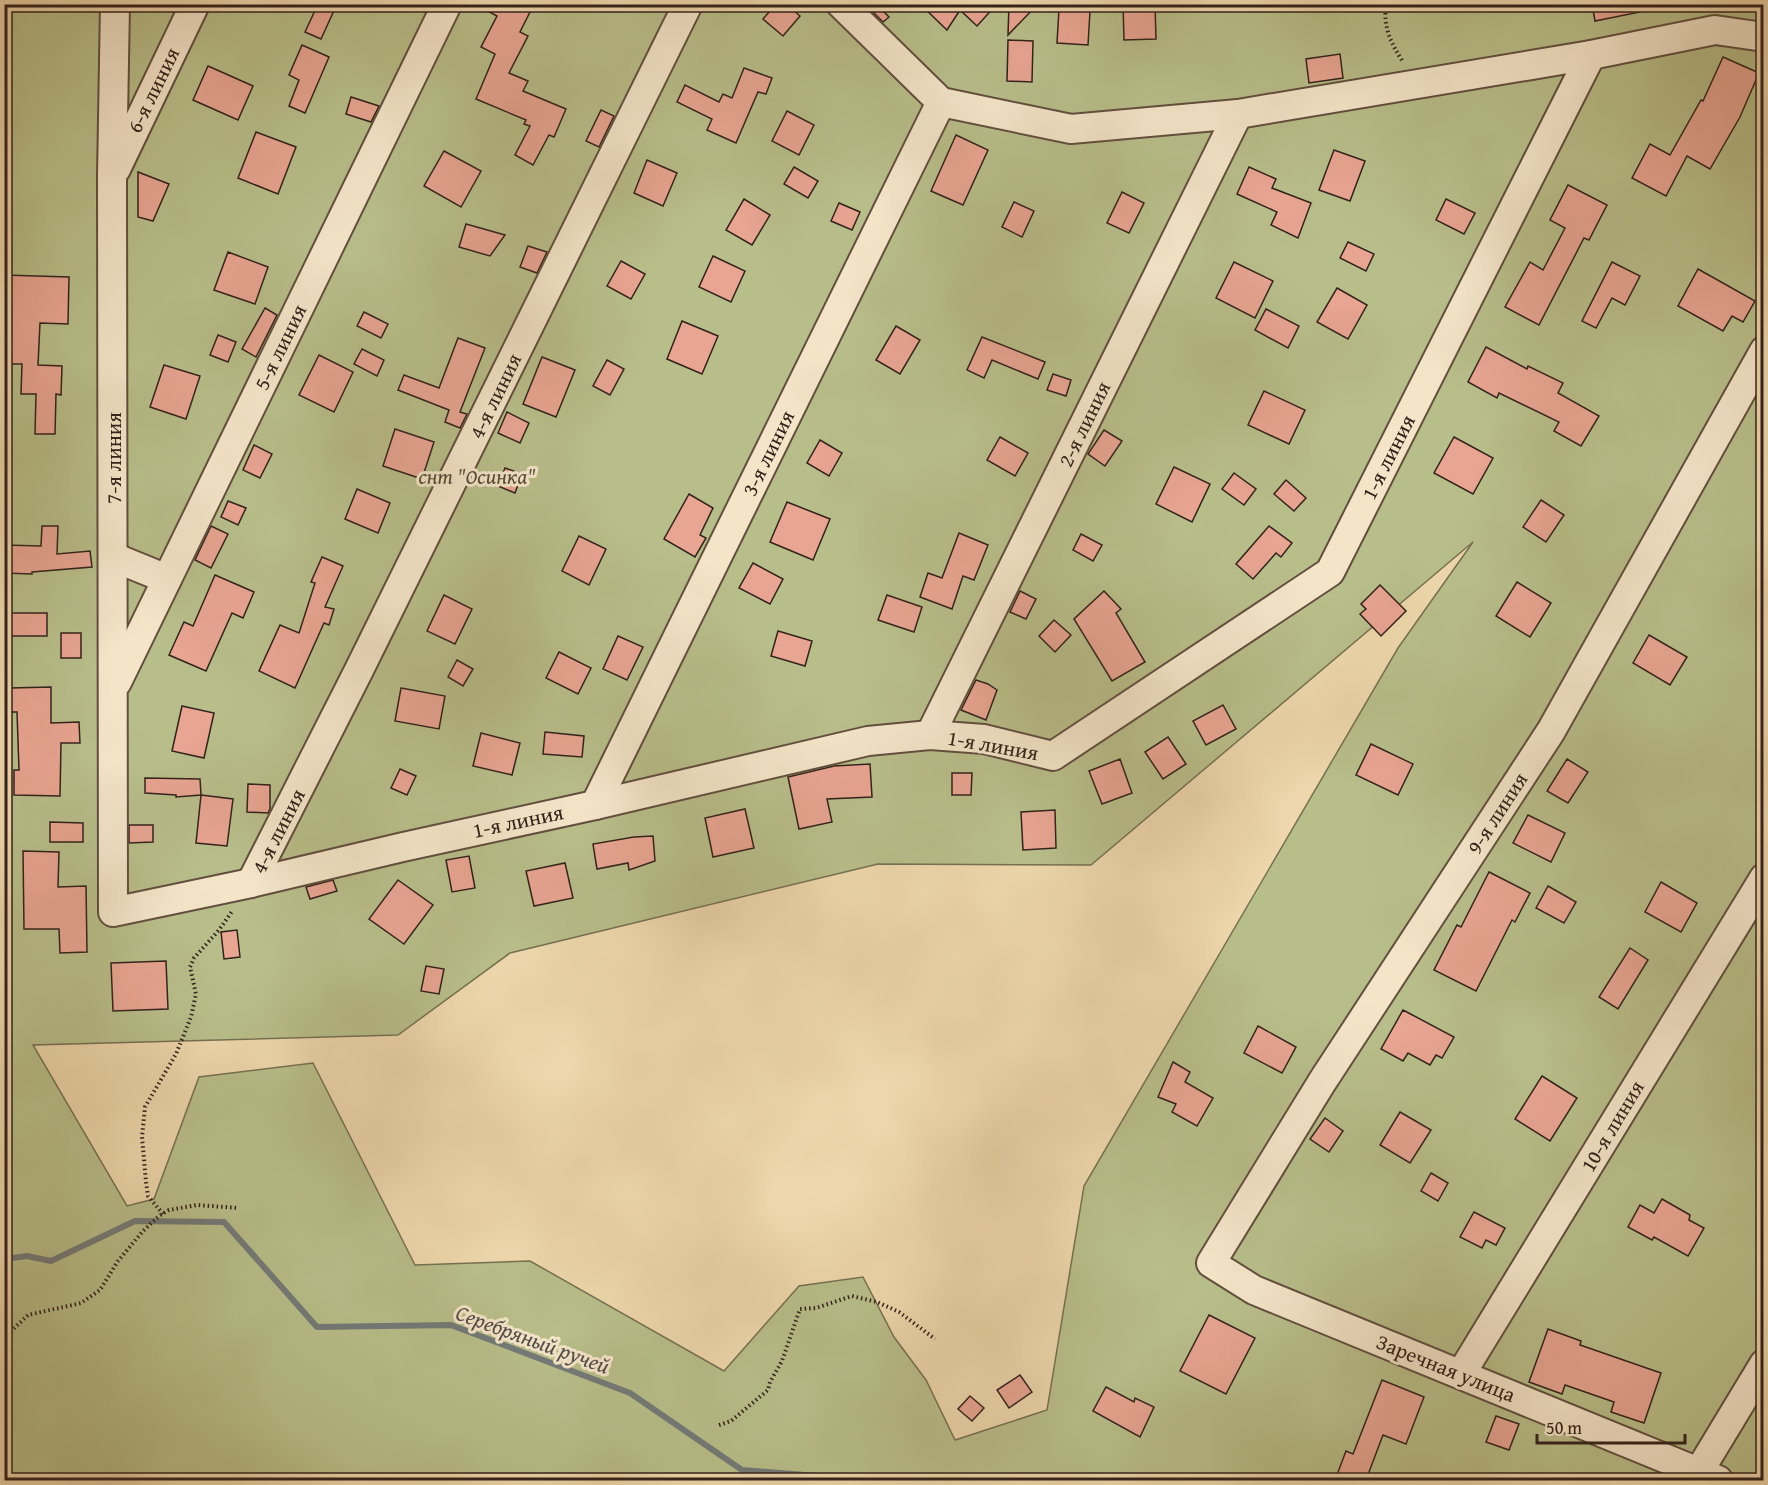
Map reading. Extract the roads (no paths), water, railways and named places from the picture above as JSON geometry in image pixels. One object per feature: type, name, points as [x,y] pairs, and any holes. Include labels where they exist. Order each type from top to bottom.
[{"type":"street","name":"7-я линия","points":[[113,912],[112,176],[116,4]]},
{"type":"street","name":"6-я линия","points":[[112,176],[195,4]]},
{"type":"street","name":"5-я линия","points":[[114,689],[447,4]]},
{"type":"street","name":"4-я линия","points":[[245,885],[360,670],[688,4]]},
{"type":"street","points":[[841,4],[941,102],[1071,129],[1238,114],[1590,55],[1715,30],[1764,37]]},
{"type":"street","name":"1-я линия","points":[[113,912],[245,885],[868,741],[930,735],[984,739],[1053,756],[1330,572],[1590,55]]},
{"type":"street","name":"3-я линия","points":[[595,805],[941,102]]},
{"type":"street","name":"2-я линия","points":[[930,735],[1238,114]]},
{"type":"street","name":"9-я линия","points":[[1211,1263],[1322,1082],[1551,730],[1764,351]]},
{"type":"street","points":[[113,557],[167,579]]},
{"type":"street","name":"10-я линия","points":[[1461,1374],[1764,878]]},
{"type":"street","name":"Заречная улица","points":[[1211,1263],[1254,1290],[1708,1477]]},
{"type":"street","points":[[1708,1477],[1764,1364]]},
{"type":"waterway","name":"Серебряный ручей","points":[[4,1259],[27,1256],[51,1261],[135,1221],[224,1222],[317,1327],[451,1325],[630,1393],[742,1470],[866,1480]]},
{"type":"park label","name":"снт \"Осинка\"","points":[[477,476]]}]
